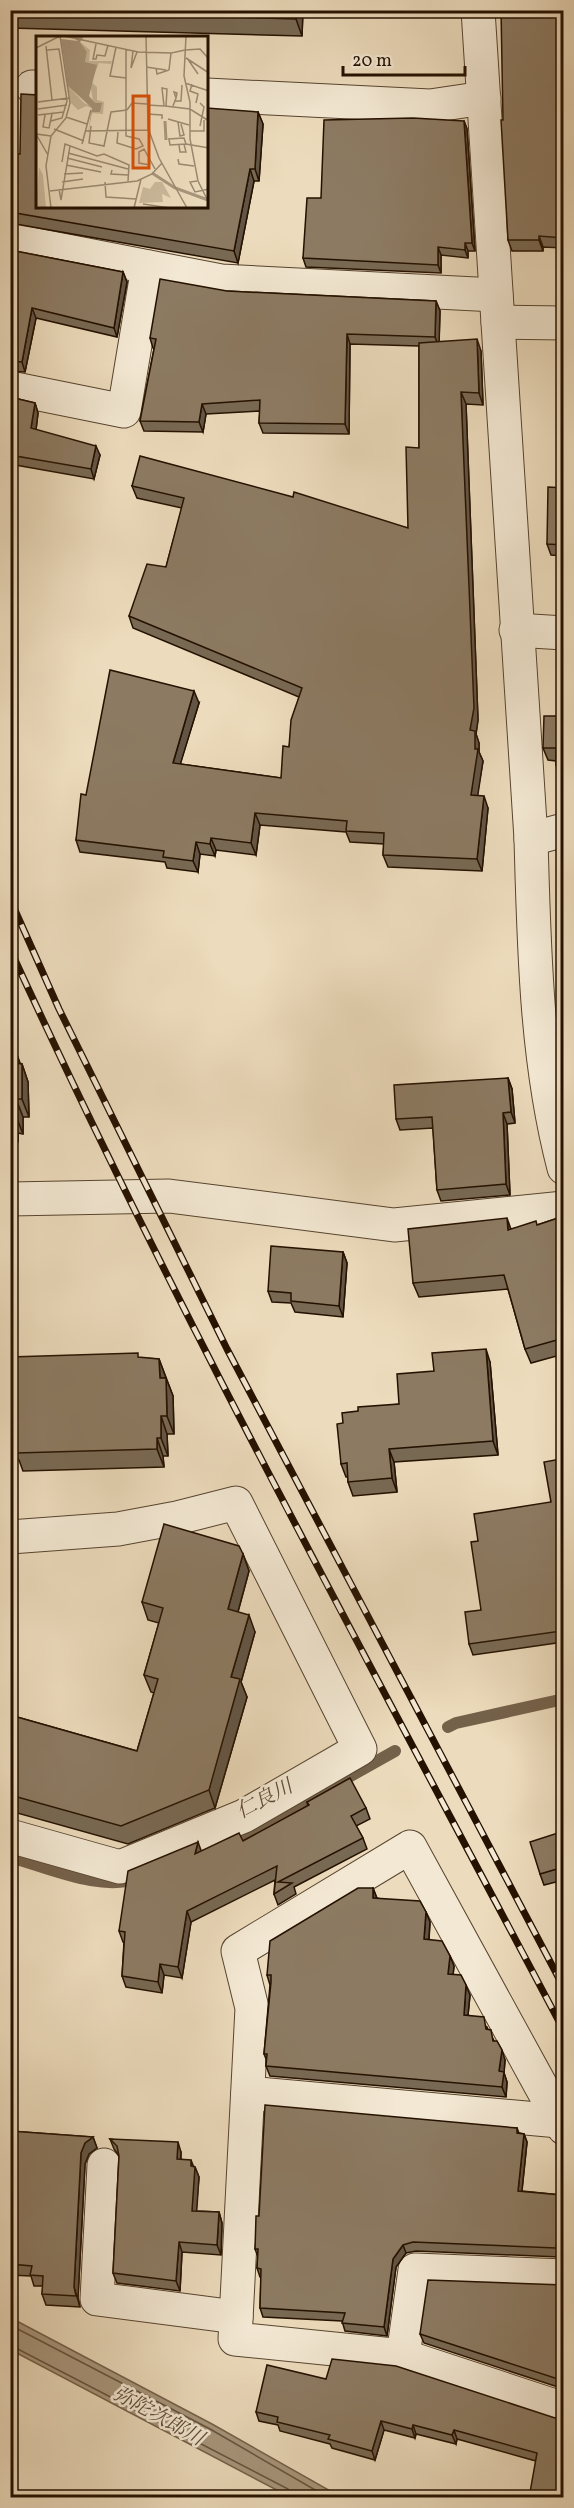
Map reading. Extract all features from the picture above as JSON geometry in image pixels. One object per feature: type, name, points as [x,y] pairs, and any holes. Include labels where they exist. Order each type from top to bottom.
[{"type":"street","points":[[478,10],[531,839],[534,958],[551,1121],[564,1168]]},
{"type":"street","points":[[208,95],[430,106],[484,98]]},
{"type":"street","points":[[10,240],[221,281],[497,308],[564,323]]},
{"type":"street","points":[[10,388],[124,411],[148,267]]},
{"type":"street","points":[[516,630],[564,633]]},
{"type":"street","points":[[531,839],[564,830]]},
{"type":"street","points":[[10,1199],[169,1196],[394,1225],[564,1208]]},
{"type":"street","points":[[10,1536],[118,1528],[177,1518],[236,1503],[360,1749],[244,1816],[120,1867],[10,1836]]},
{"type":"street","points":[[562,2125],[410,1846],[238,1951],[252,2008],[234,2339],[403,2356],[564,2409]]},
{"type":"street","points":[[248,2093],[562,2125]]},
{"type":"street","points":[[104,2165],[98,2299],[236,2318]]},
{"type":"street","points":[[403,2356],[415,2270],[564,2276]]},
{"type":"water","name":"弥陀次郎川","points":[[11,2318],[212,2424],[341,2497],[290,2497],[11,2350]]},
{"type":"building","points":[[10,10],[296,10],[296,19]]},
{"type":"building","points":[[501,10],[564,10],[564,238],[539,236],[539,240],[508,240],[501,120],[503,120]]},
{"type":"building","points":[[21,94],[36,95],[36,208],[208,208],[208,108],[258,112],[255,169],[250,169],[234,251],[10,212],[10,153],[20,154]]},
{"type":"building","points":[[413,118],[464,121],[472,243],[465,243],[465,250],[438,247],[438,265],[303,258],[307,198],[321,198],[324,120]]},
{"type":"building","points":[[10,250],[123,272],[114,328],[32,308],[22,362],[10,361]]},
{"type":"building","points":[[160,279],[227,291],[436,301],[435,337],[347,334],[345,424],[259,423],[260,400],[202,404],[199,422],[140,421],[156,339],[150,338]]},
{"type":"building","points":[[477,339],[479,393],[461,392],[474,708],[470,730],[475,731],[475,749],[478,749],[471,795],[484,796],[477,859],[383,855],[384,833],[346,831],[347,821],[255,813],[251,843],[211,838],[210,844],[196,842],[193,861],[163,857],[164,851],[76,840],[81,794],[86,795],[110,670],[194,691],[173,763],[281,778],[283,746],[289,747],[291,720],[302,688],[129,616],[147,564],[166,567],[184,498],[132,486],[140,456],[293,497],[294,492],[408,528],[406,447],[419,448],[419,343]]},
{"type":"building","points":[[10,397],[35,403],[31,428],[96,446],[91,469],[10,455]]},
{"type":"building","points":[[548,487],[564,488],[564,545],[547,544]]},
{"type":"building","points":[[544,716],[564,716],[564,765],[556,765],[556,748],[543,748]]},
{"type":"building","points":[[10,1049],[15,1049],[15,1063],[22,1064],[22,1099],[16,1099],[16,1116],[11,1115],[11,1124],[10,1124]]},
{"type":"building","points":[[508,1078],[511,1112],[503,1113],[506,1184],[437,1190],[432,1117],[396,1119],[394,1085]]},
{"type":"building","points":[[564,1216],[564,1338],[525,1349],[504,1275],[413,1283],[408,1229],[507,1218],[508,1230],[536,1221],[537,1225]]},
{"type":"building","points":[[271,1246],[343,1252],[339,1306],[291,1301],[291,1293],[268,1291]]},
{"type":"building","points":[[486,1349],[493,1441],[389,1449],[392,1478],[348,1482],[347,1463],[341,1464],[337,1424],[343,1423],[342,1413],[358,1411],[358,1407],[399,1404],[397,1374],[434,1371],[432,1353]]},
{"type":"building","points":[[138,1353],[138,1357],[159,1359],[160,1378],[166,1378],[167,1416],[161,1416],[161,1438],[157,1438],[157,1449],[16,1453],[16,1442],[10,1442],[10,1357]]},
{"type":"building","points":[[559,1443],[564,1443],[564,1649],[561,1631],[469,1644],[465,1612],[481,1610],[471,1542],[478,1541],[474,1514],[551,1502],[544,1462],[561,1459]]},
{"type":"building","points":[[164,1524],[239,1546],[243,1554],[228,1609],[249,1615],[231,1677],[240,1679],[209,1790],[121,1826],[10,1795],[10,1715],[137,1751],[158,1679],[144,1675],[163,1608],[142,1602]]},
{"type":"building","points":[[350,1778],[366,1808],[351,1816],[363,1838],[278,1882],[292,1883],[274,1894],[277,1866],[187,1911],[178,1967],[160,1964],[158,1982],[122,1976],[125,1932],[119,1931],[128,1871],[198,1842],[195,1854],[239,1833],[243,1841],[309,1805],[307,1802]]},
{"type":"building","points":[[564,1831],[564,1892],[557,1869],[540,1874],[530,1842]]},
{"type":"building","points":[[358,1888],[373,1888],[373,1898],[420,1901],[426,1912],[424,1939],[442,1941],[450,1956],[448,1974],[461,1975],[466,1985],[464,2015],[484,2017],[486,2029],[491,2030],[493,2041],[497,2041],[502,2050],[499,2071],[504,2072],[502,2087],[266,2066],[267,2054],[264,2054],[271,1982],[271,1975],[267,1975],[270,1941]]},
{"type":"building","points":[[265,2105],[517,2128],[517,2133],[524,2134],[518,2191],[561,2195],[556,2248],[413,2242],[403,2245],[393,2259],[384,2327],[342,2323],[345,2313],[260,2308],[261,2269],[257,2268],[258,2249],[255,2249]]},
{"type":"building","points":[[10,2131],[93,2137],[85,2143],[81,2153],[74,2287],[76,2296],[42,2294],[43,2276],[30,2275],[32,2266],[10,2264]]},
{"type":"building","points":[[110,2139],[178,2142],[177,2159],[191,2160],[191,2166],[195,2167],[192,2211],[219,2212],[217,2245],[179,2242],[176,2281],[113,2273],[119,2156],[117,2146]]},
{"type":"building","points":[[428,2280],[564,2285],[564,2381],[420,2334]]},
{"type":"building","points":[[332,2359],[396,2366],[555,2418],[564,2418],[564,2498],[529,2498],[537,2453],[454,2430],[452,2435],[413,2425],[412,2429],[381,2421],[372,2451],[328,2439],[330,2435],[277,2422],[278,2417],[256,2412],[267,2365],[326,2379]]},
{"type":"waterway","name":"仁良川","points":[[448,1727],[456,1723],[564,1699]]},
{"type":"waterway","name":"仁良川","points":[[227,1841],[256,1829],[395,1751]]},
{"type":"waterway","name":"仁良川","points":[[10,1857],[93,1881],[126,1881],[141,1877]]},
{"type":"railway","points":[[10,899],[59,1009],[227,1349],[564,1988]]},
{"type":"railway","points":[[10,949],[141,1223],[210,1359],[350,1629],[564,2031]]}]
